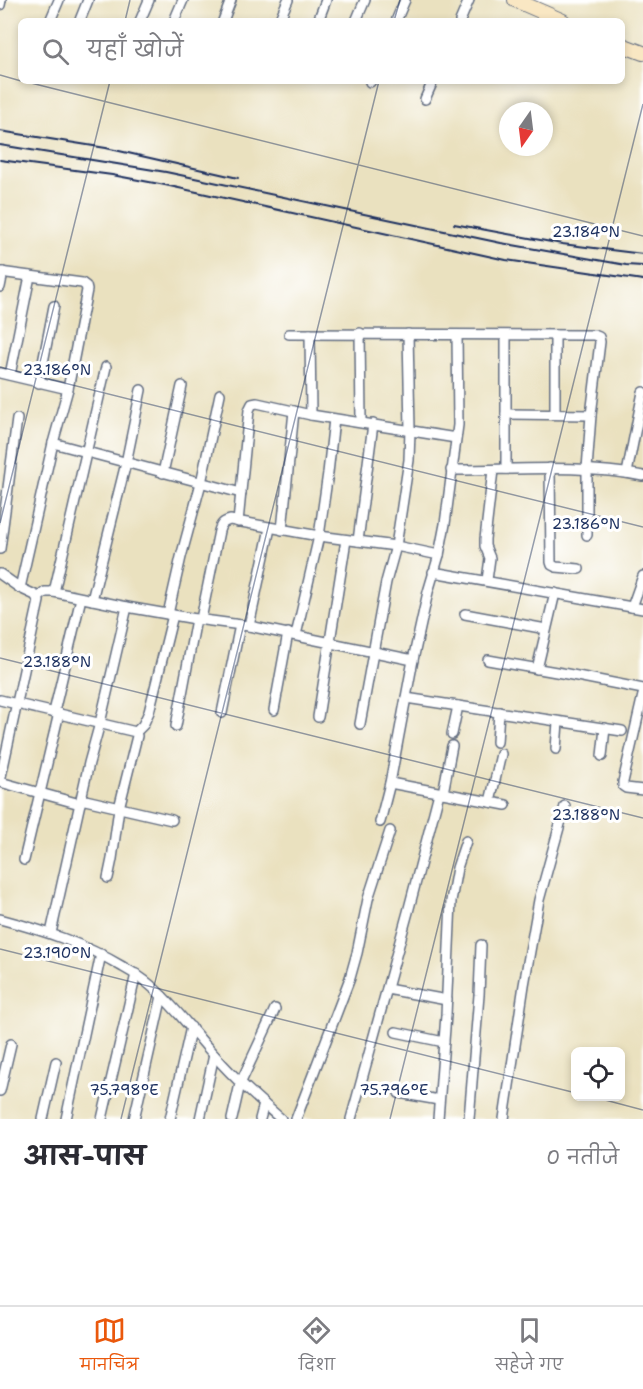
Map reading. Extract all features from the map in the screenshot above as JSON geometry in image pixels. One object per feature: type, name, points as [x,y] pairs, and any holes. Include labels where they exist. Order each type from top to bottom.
[{"type":"main road","points":[[515,0],[556,18]]},
{"type":"main road","points":[[625,46],[643,53]]},
{"type":"street","points":[[0,5],[1,0]]},
{"type":"street","points":[[51,18],[59,0]]},
{"type":"street","points":[[81,18],[88,0]]},
{"type":"street","points":[[142,18],[149,0]]},
{"type":"street","points":[[175,18],[183,0]]},
{"type":"street","points":[[224,18],[231,0]]},
{"type":"street","points":[[280,18],[288,0]]},
{"type":"street","points":[[319,18],[326,0]]},
{"type":"street","points":[[357,18],[365,0]]},
{"type":"street","points":[[397,18],[405,0]]},
{"type":"street","points":[[461,18],[469,0]]},
{"type":"street","points":[[425,99],[432,84]]},
{"type":"street","points":[[0,287],[2,272],[82,283],[87,290],[68,389],[53,443],[20,588]]},
{"type":"street","points":[[10,375],[30,276]]},
{"type":"street","points":[[39,382],[54,306]]},
{"type":"street","points":[[360,333],[362,422]]},
{"type":"street","points":[[289,334],[594,335],[599,337],[587,469],[587,535]]},
{"type":"street","points":[[310,334],[311,415]]},
{"type":"street","points":[[360,724],[372,651],[396,546],[409,460],[408,334]]},
{"type":"street","points":[[380,822],[390,783],[413,660],[445,524],[458,410],[457,335]]},
{"type":"street","points":[[555,335],[555,414]]},
{"type":"street","points":[[506,336],[506,469]]},
{"type":"street","points":[[54,592],[106,367]]},
{"type":"street","points":[[0,373],[68,389]]},
{"type":"street","points":[[163,473],[182,386]]},
{"type":"street","points":[[92,600],[126,463],[141,390]]},
{"type":"street","points":[[627,473],[643,392]]},
{"type":"street","points":[[136,732],[143,725],[149,712],[220,394]]},
{"type":"street","points":[[238,522],[249,410],[252,404],[257,403],[311,415],[456,438]]},
{"type":"street","points":[[282,530],[294,411]]},
{"type":"street","points":[[506,414],[591,415]]},
{"type":"street","points":[[0,549],[5,471],[17,419]]},
{"type":"street","points":[[274,710],[319,536],[334,419]]},
{"type":"street","points":[[358,541],[373,424]]},
{"type":"street","points":[[53,443],[241,493]]},
{"type":"street","points":[[550,468],[551,562],[556,567],[579,569]]},
{"type":"street","points":[[451,470],[587,469],[643,476]]},
{"type":"street","points":[[487,580],[490,558],[485,539],[493,470]]},
{"type":"street","points":[[176,726],[198,619],[221,524],[225,521],[396,546],[439,555]]},
{"type":"street","points":[[222,713],[270,528]]},
{"type":"street","points":[[318,717],[346,540]]},
{"type":"street","points":[[433,572],[643,609]]},
{"type":"street","points":[[0,574],[38,598]]},
{"type":"street","points":[[632,607],[643,576]]},
{"type":"street","points":[[38,598],[45,592],[54,592],[127,607],[245,625],[413,660]]},
{"type":"street","points":[[537,669],[555,593]]},
{"type":"street","points":[[38,598],[39,605],[0,781],[80,801],[172,820]]},
{"type":"street","points":[[24,860],[41,792],[81,598]]},
{"type":"street","points":[[51,933],[127,607]]},
{"type":"street","points":[[465,614],[546,629]]},
{"type":"street","points":[[488,660],[643,689]]},
{"type":"street","points":[[643,695],[623,782],[626,788],[643,790]]},
{"type":"street","points":[[406,698],[622,731]]},
{"type":"street","points":[[0,700],[136,732]]},
{"type":"street","points":[[452,734],[458,706]]},
{"type":"street","points":[[497,742],[499,712]]},
{"type":"street","points":[[556,749],[558,722]]},
{"type":"street","points":[[602,756],[605,728]]},
{"type":"street","points":[[108,878],[119,808],[137,736],[136,732]]},
{"type":"street","points":[[351,1119],[452,746]]},
{"type":"street","points":[[490,802],[501,754]]},
{"type":"street","points":[[390,783],[506,805]]},
{"type":"street","points":[[504,1119],[524,985],[540,900],[565,806]]},
{"type":"street","points":[[296,1119],[350,978],[368,899],[390,831]]},
{"type":"street","points":[[438,1119],[452,901],[457,868],[466,841]]},
{"type":"street","points":[[0,919],[51,933],[80,944],[135,974],[162,996],[240,1084],[281,1119]]},
{"type":"street","points":[[469,1119],[481,945]]},
{"type":"street","points":[[66,1119],[101,954]]},
{"type":"street","points":[[102,1119],[135,974]]},
{"type":"street","points":[[387,989],[447,1000]]},
{"type":"street","points":[[135,1119],[162,996]]},
{"type":"street","points":[[232,1119],[240,1084],[275,1009]]},
{"type":"street","points":[[170,1119],[191,1027]]},
{"type":"street","points":[[396,1032],[444,1042]]},
{"type":"street","points":[[0,1091],[11,1044]]},
{"type":"street","points":[[200,1119],[214,1055]]},
{"type":"street","points":[[43,1119],[56,1062]]},
{"type":"street","points":[[399,1093],[439,1100]]},
{"type":"street","points":[[260,1119],[264,1104]]},
{"type":"railway","points":[[0,131],[106,148],[238,178]]},
{"type":"railway","points":[[0,145],[166,172],[501,243],[643,266]]},
{"type":"railway","points":[[0,160],[112,175],[506,260],[643,280]]},
{"type":"railway","points":[[454,224],[562,244],[643,254]]}]
